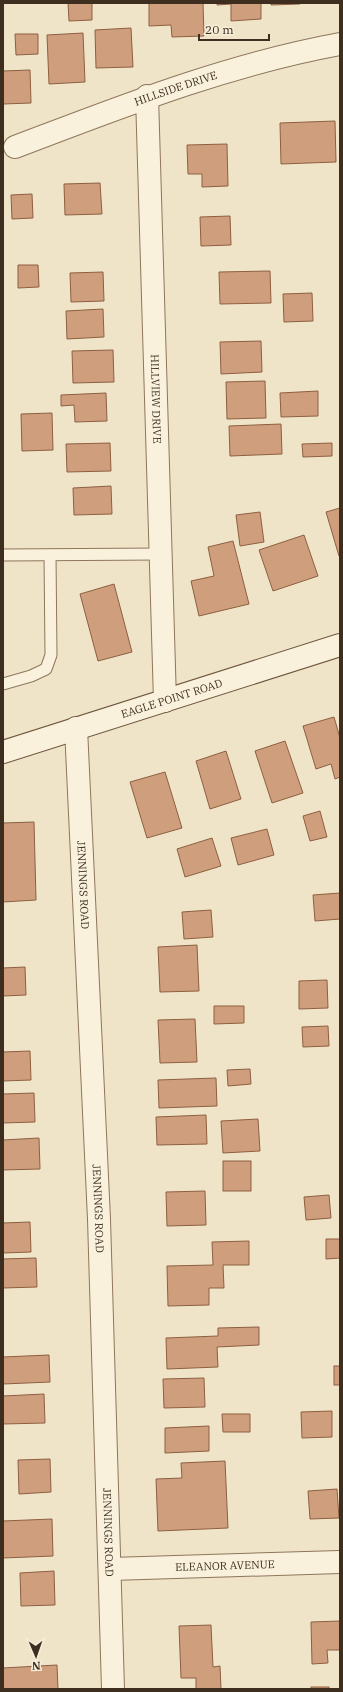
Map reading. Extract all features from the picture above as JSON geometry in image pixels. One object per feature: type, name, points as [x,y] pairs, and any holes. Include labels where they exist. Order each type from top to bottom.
[{"type":"street","name":"HILLSIDE DRIVE","points":[[15,147],[147,96],[233,68],[303,51],[340,44]]},
{"type":"street","name":"HILLVIEW DRIVE","points":[[147,96],[165,701]]},
{"type":"street","name":"EAGLE POINT ROAD","points":[[3,752],[340,645]]},
{"type":"street","name":"JENNINGS ROAD","points":[[76,728],[99,1211],[111,1569],[113,1689]]},
{"type":"street","name":"ELEANOR AVENUE","points":[[111,1569],[340,1562]]},
{"type":"lane","points":[[3,555],[160,554]]},
{"type":"lane","points":[[3,684],[31,676],[46,669],[51,655],[50,555]]},
{"type":"building","points":[[68,3],[92,3],[92,20],[69,21]]},
{"type":"building","points":[[149,3],[203,3],[204,36],[172,37],[171,25],[149,26]]},
{"type":"building","points":[[217,3],[261,3],[261,19],[231,21],[231,4],[217,5]]},
{"type":"building","points":[[271,3],[300,3],[300,4],[271,5]]},
{"type":"building","points":[[131,28],[133,67],[96,68],[95,30]]},
{"type":"building","points":[[83,33],[85,82],[49,84],[47,35]]},
{"type":"building","points":[[15,34],[38,34],[38,54],[16,55]]},
{"type":"building","points":[[30,70],[31,103],[3,104],[3,71]]},
{"type":"building","points":[[335,121],[336,162],[281,164],[280,123]]},
{"type":"building","points":[[227,144],[228,186],[202,187],[202,174],[188,174],[187,145]]},
{"type":"building","points":[[100,183],[102,214],[65,215],[64,184]]},
{"type":"building","points":[[32,194],[33,218],[12,219],[11,195]]},
{"type":"building","points":[[230,216],[231,245],[201,246],[200,217]]},
{"type":"building","points":[[18,265],[38,265],[39,287],[18,288]]},
{"type":"building","points":[[270,271],[271,303],[220,304],[219,272]]},
{"type":"building","points":[[103,272],[104,301],[71,302],[70,273]]},
{"type":"building","points":[[312,293],[313,321],[284,322],[283,294]]},
{"type":"building","points":[[103,309],[104,337],[67,339],[66,311]]},
{"type":"building","points":[[261,341],[262,372],[221,374],[220,342]]},
{"type":"building","points":[[113,350],[114,382],[73,383],[72,351]]},
{"type":"building","points":[[265,381],[266,418],[227,419],[226,382]]},
{"type":"building","points":[[318,391],[318,416],[281,417],[280,393]]},
{"type":"building","points":[[106,393],[107,421],[75,422],[74,405],[61,406],[61,395]]},
{"type":"building","points":[[52,413],[53,450],[22,451],[21,414]]},
{"type":"building","points":[[281,424],[282,454],[230,456],[229,426]]},
{"type":"building","points":[[110,443],[111,471],[67,472],[66,444]]},
{"type":"building","points":[[332,443],[332,456],[303,457],[302,444]]},
{"type":"building","points":[[111,486],[112,514],[74,515],[73,488]]},
{"type":"building","points":[[340,508],[340,556],[339,556],[326,512]]},
{"type":"building","points":[[260,512],[264,542],[240,546],[236,515]]},
{"type":"building","points":[[304,535],[318,576],[273,591],[259,550]]},
{"type":"building","points":[[233,541],[249,604],[199,616],[191,581],[214,576],[208,547]]},
{"type":"building","points":[[114,584],[132,652],[98,661],[80,594]]},
{"type":"building","points":[[334,717],[340,738],[340,777],[335,779],[331,764],[316,769],[303,726]]},
{"type":"building","points":[[285,741],[303,793],[272,803],[255,751]]},
{"type":"building","points":[[226,751],[241,799],[210,809],[196,761]]},
{"type":"building","points":[[165,772],[182,828],[147,838],[130,782]]},
{"type":"building","points":[[320,811],[327,837],[310,841],[303,816]]},
{"type":"building","points":[[34,822],[36,900],[3,902],[3,823]]},
{"type":"building","points":[[267,829],[274,855],[238,865],[231,838]]},
{"type":"building","points":[[212,838],[221,866],[185,877],[177,849]]},
{"type":"building","points":[[340,893],[340,919],[315,921],[313,895]]},
{"type":"building","points":[[211,910],[213,937],[184,939],[182,912]]},
{"type":"building","points":[[197,945],[199,991],[160,992],[158,947]]},
{"type":"building","points":[[25,967],[26,995],[3,996],[3,968]]},
{"type":"building","points":[[327,980],[328,1008],[299,1009],[299,981]]},
{"type":"building","points":[[214,1006],[244,1006],[244,1023],[214,1024]]},
{"type":"building","points":[[195,1019],[197,1062],[160,1063],[158,1020]]},
{"type":"building","points":[[328,1026],[329,1046],[303,1047],[302,1027]]},
{"type":"building","points":[[30,1051],[31,1080],[3,1081],[3,1052]]},
{"type":"building","points":[[250,1069],[251,1084],[228,1086],[227,1070]]},
{"type":"building","points":[[216,1078],[217,1106],[159,1108],[158,1080]]},
{"type":"building","points":[[34,1093],[35,1122],[3,1123],[3,1094]]},
{"type":"building","points":[[206,1115],[207,1144],[157,1145],[156,1117]]},
{"type":"building","points":[[258,1119],[260,1151],[223,1153],[221,1121]]},
{"type":"building","points":[[39,1138],[40,1169],[3,1170],[3,1140]]},
{"type":"building","points":[[223,1161],[251,1161],[251,1191],[223,1191]]},
{"type":"building","points":[[205,1191],[206,1225],[167,1226],[166,1192]]},
{"type":"building","points":[[329,1195],[331,1218],[306,1220],[304,1197]]},
{"type":"building","points":[[30,1222],[31,1252],[3,1253],[3,1223]]},
{"type":"building","points":[[326,1239],[340,1239],[340,1258],[326,1259]]},
{"type":"building","points":[[249,1241],[249,1265],[223,1265],[224,1288],[209,1288],[209,1305],[168,1306],[167,1266],[213,1265],[212,1242]]},
{"type":"building","points":[[36,1258],[37,1287],[3,1288],[3,1259]]},
{"type":"building","points":[[259,1327],[259,1345],[217,1347],[218,1367],[167,1369],[166,1338],[218,1336],[218,1328]]},
{"type":"building","points":[[49,1355],[50,1382],[3,1384],[3,1357]]},
{"type":"building","points":[[334,1366],[340,1366],[340,1385],[334,1385]]},
{"type":"building","points":[[204,1378],[205,1407],[164,1408],[163,1379]]},
{"type":"building","points":[[44,1394],[45,1423],[3,1424],[3,1396]]},
{"type":"building","points":[[332,1411],[332,1437],[302,1438],[301,1412]]},
{"type":"building","points":[[222,1414],[250,1414],[250,1432],[223,1432]]},
{"type":"building","points":[[209,1426],[209,1451],[165,1453],[165,1428]]},
{"type":"building","points":[[50,1459],[51,1492],[19,1494],[18,1460]]},
{"type":"building","points":[[225,1461],[228,1528],[158,1531],[156,1479],[182,1478],[181,1463]]},
{"type":"building","points":[[337,1489],[339,1518],[310,1519],[308,1491]]},
{"type":"building","points":[[52,1519],[53,1556],[3,1558],[3,1521]]},
{"type":"building","points":[[54,1571],[55,1605],[21,1606],[20,1573]]},
{"type":"building","points":[[340,1621],[340,1650],[327,1650],[328,1663],[312,1664],[311,1622]]},
{"type":"building","points":[[211,1625],[213,1667],[220,1666],[221,1689],[196,1689],[196,1678],[181,1678],[179,1626]]},
{"type":"building","points":[[57,1665],[58,1689],[3,1689],[3,1668]]},
{"type":"building","points":[[311,1687],[329,1687],[329,1689],[311,1689]]}]
